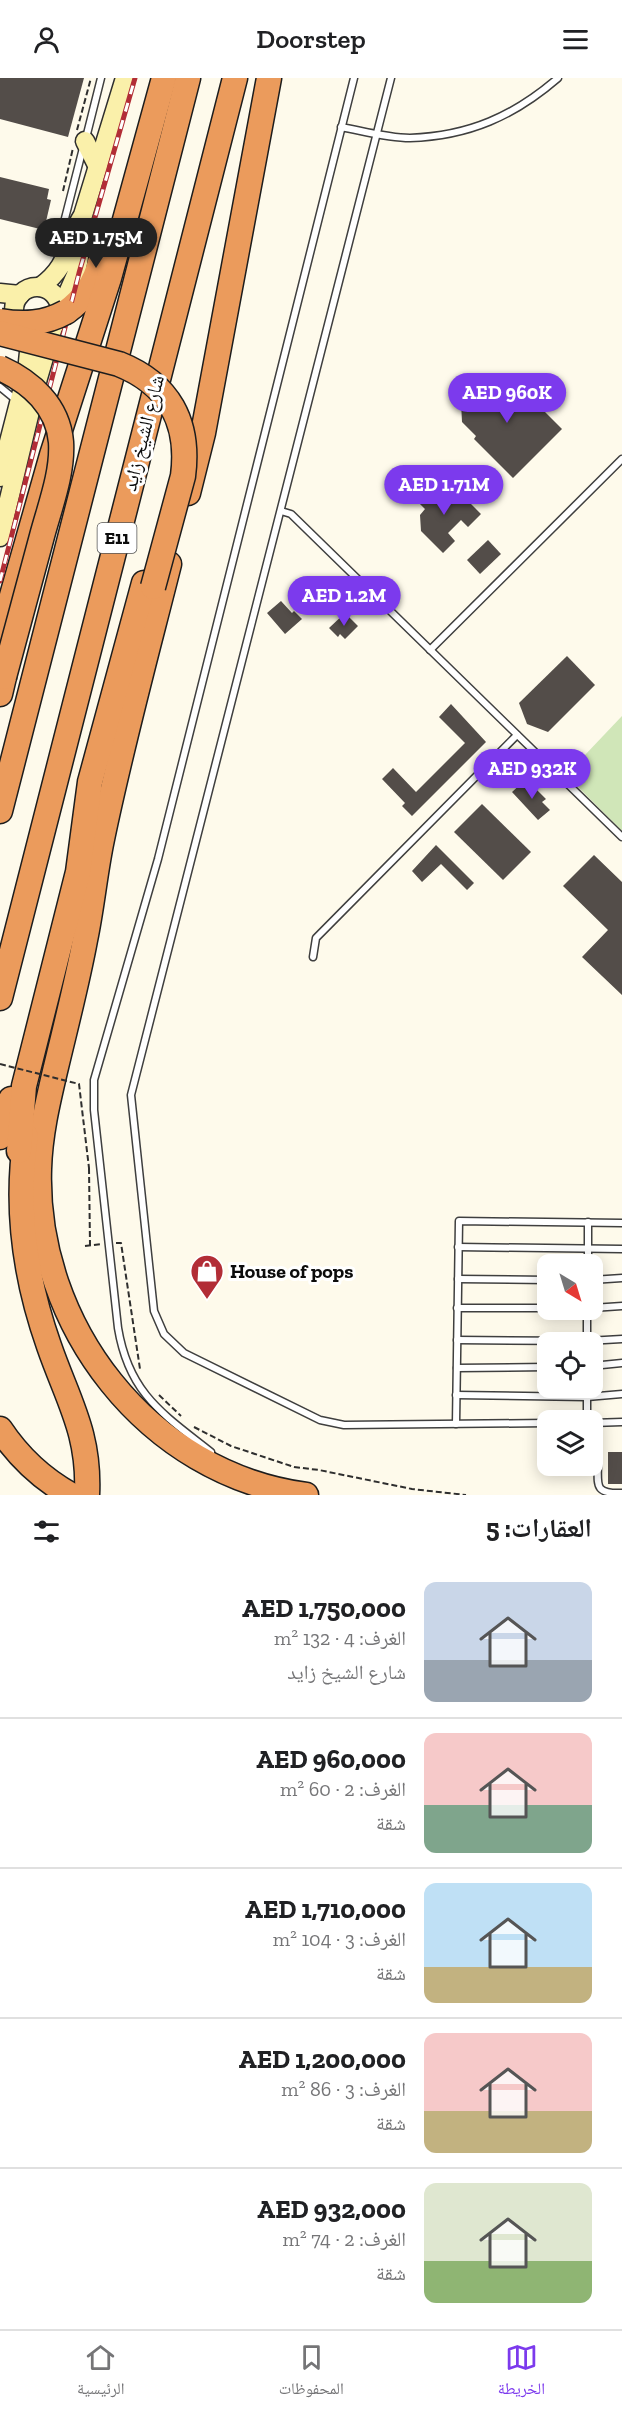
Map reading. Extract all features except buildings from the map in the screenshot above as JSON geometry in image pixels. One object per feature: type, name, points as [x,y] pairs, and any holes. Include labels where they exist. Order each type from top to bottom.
[{"type":"highway","points":[[4,320],[35,323],[60,317],[80,301],[96,276],[146,89],[151,78]]},
{"type":"highway","points":[[0,638],[52,455],[109,279],[164,78]]},
{"type":"highway","name":"E11","points":[[0,811],[188,78]]},
{"type":"highway","name":"شارع الشيخ زايد","points":[[0,998],[235,78]]},
{"type":"highway","points":[[0,1137],[93,835],[150,639],[200,447],[269,78]]},
{"type":"highway","points":[[4,320],[135,370],[163,393],[173,407],[184,441],[185,458],[183,476],[90,782],[93,835],[85,940],[47,1105],[40,1146],[40,1208],[51,1268],[64,1307],[88,1352],[119,1394],[148,1422],[183,1449],[223,1470],[269,1487],[306,1495]]},
{"type":"highway","points":[[0,346],[116,373],[138,386],[156,403],[163,414],[172,437],[173,462],[149,585]]},
{"type":"highway","points":[[0,368],[30,385],[42,397],[51,411],[61,441],[52,500],[2,685]]},
{"type":"highway","points":[[87,1495],[86,1459],[78,1417],[54,1360],[30,1279],[23,1242],[21,1185],[30,1110],[81,903],[93,835]]},
{"type":"highway","points":[[0,1429],[26,1461],[50,1482],[70,1495]]},
{"type":"street","points":[[40,287],[55,274],[70,250],[125,78]]},
{"type":"street","points":[[85,141],[98,167]]},
{"type":"street","points":[[0,537],[38,378],[80,261],[83,215]]},
{"type":"street","points":[[40,287],[55,295],[60,317],[43,332],[31,332],[4,320],[20,295],[29,288],[40,287]]},
{"type":"street","points":[[0,293],[20,295]]},
{"type":"street","points":[[0,477],[3,455],[29,358],[31,332]]},
{"type":"lane","points":[[70,250],[63,243],[61,234],[101,78]]},
{"type":"lane","points":[[221,1458],[155,1408],[133,1377],[120,1341],[94,1110],[94,1080],[158,859],[354,78]]},
{"type":"lane","points":[[391,78],[131,1095],[154,1311],[164,1334],[184,1353],[320,1420],[344,1425],[537,1423]]},
{"type":"lane","points":[[341,127],[409,138],[452,133],[494,121],[532,100],[558,78]]},
{"type":"lane","points":[[0,387],[19,402]]},
{"type":"lane","points":[[430,650],[622,459]]},
{"type":"lane","points":[[280,511],[291,514],[622,837]]},
{"type":"lane","points":[[313,957],[316,938],[517,735]]},
{"type":"lane","points":[[456,1424],[459,1221],[622,1223]]},
{"type":"lane","points":[[588,1222],[588,1254]]},
{"type":"lane","points":[[458,1247],[622,1249]]},
{"type":"lane","points":[[603,1279],[622,1278]]},
{"type":"lane","points":[[458,1279],[537,1280]]},
{"type":"lane","points":[[603,1307],[622,1306]]},
{"type":"lane","points":[[457,1308],[537,1308]]},
{"type":"lane","points":[[603,1341],[622,1339]]},
{"type":"lane","points":[[457,1340],[537,1341]]},
{"type":"lane","points":[[603,1365],[622,1364]]},
{"type":"lane","points":[[456,1368],[537,1367]]},
{"type":"lane","points":[[603,1395],[622,1394]]},
{"type":"lane","points":[[456,1395],[537,1396]]},
{"type":"lane","points":[[603,1423],[622,1422]]},
{"type":"lane","points":[[246,1472],[272,1483],[314,1495]]},
{"type":"lane","points":[[598,1476],[598,1486],[605,1493],[622,1493]]},
{"type":"path","points":[[0,1064],[79,1084],[89,1168],[90,1245]]},
{"type":"path","points":[[85,1246],[121,1243],[136,1355],[141,1373]]},
{"type":"path","points":[[154,1391],[185,1420]]},
{"type":"path","points":[[192,1427],[231,1446],[294,1467],[412,1489],[466,1495]]},
{"type":"green space","points":[[622,716],[622,831],[566,775]]},
{"type":"railway","points":[[0,581],[79,273],[135,78]]},
{"type":"place","name":"House of pops","points":[[207,1300]]}]
